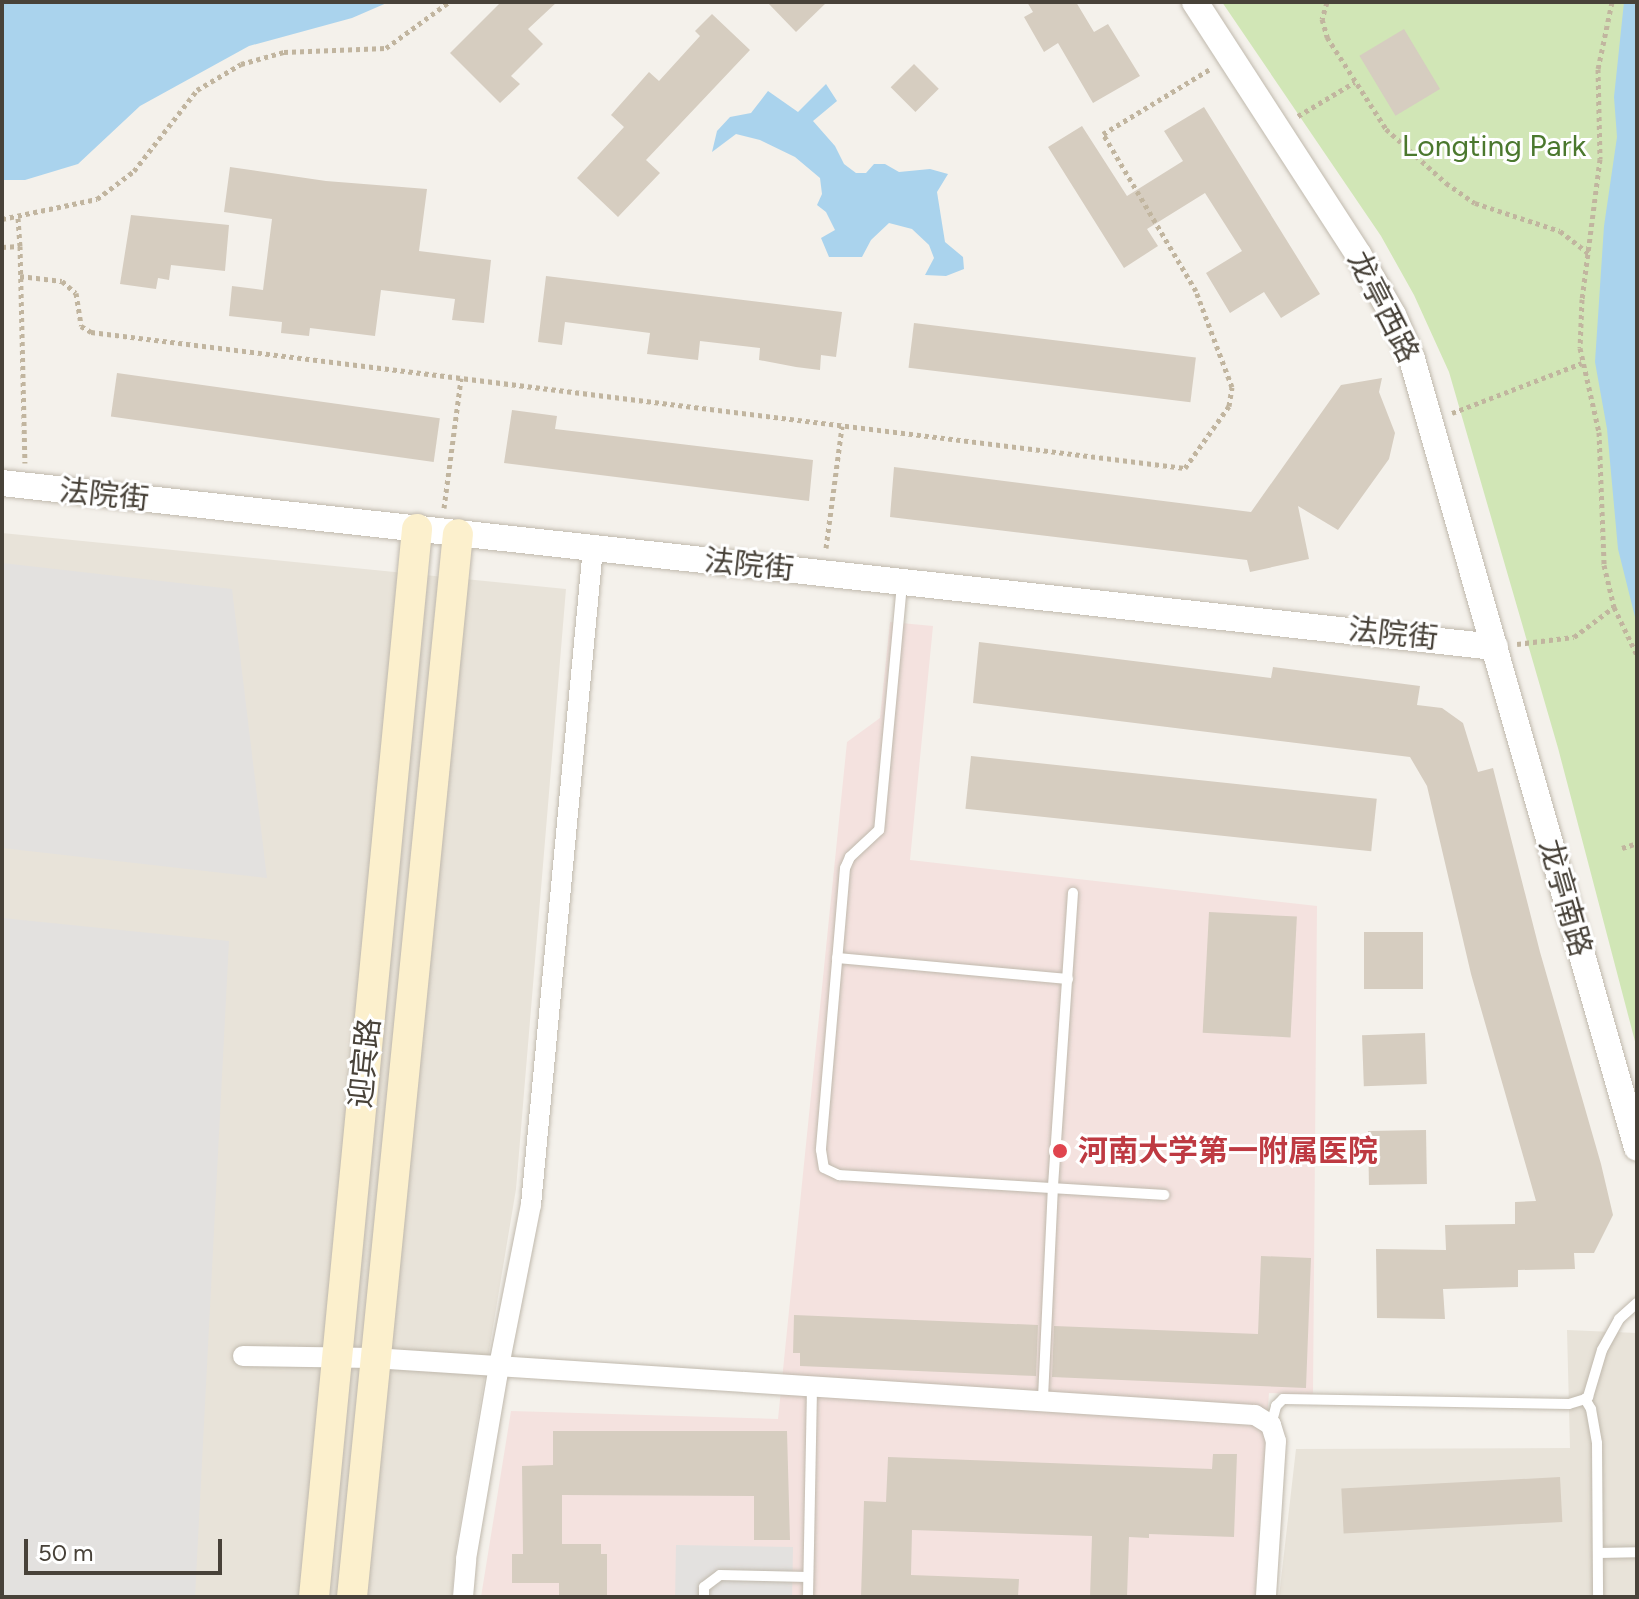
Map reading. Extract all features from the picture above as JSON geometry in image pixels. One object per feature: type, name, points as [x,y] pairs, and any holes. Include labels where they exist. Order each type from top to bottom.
[{"type":"main road","name":"迎宾路","points":[[314,1597],[337,1357],[439,531]]},
{"type":"main road","name":"迎宾路","points":[[352,1597],[439,531]]},
{"type":"street","name":"龙亭西路","points":[[1195,2],[1393,315],[1432,421],[1495,647]]},
{"type":"street","name":"法院街","points":[[14,485],[1495,647]]},
{"type":"street","points":[[463,1597],[499,1366],[531,1205],[593,548]]},
{"type":"street","name":"龙亭南路","points":[[1495,647],[1637,1148]]},
{"type":"street","points":[[243,1356],[373,1358],[1043,1398],[1255,1415],[1271,1425],[1276,1441],[1266,1597]]},
{"type":"lane","points":[[903,582],[879,830],[846,863],[821,1150],[824,1168],[839,1175],[1164,1195]]},
{"type":"lane","points":[[1043,1398],[1053,1186],[1073,893]]},
{"type":"lane","points":[[837,958],[1068,979]]},
{"type":"lane","points":[[1271,1425],[1276,1406],[1283,1399],[1569,1404],[1585,1399],[1602,1350],[1613,1329],[1637,1303]]},
{"type":"lane","points":[[808,1597],[812,1384]]},
{"type":"lane","points":[[1585,1399],[1591,1409],[1597,1443],[1598,1597]]},
{"type":"lane","points":[[1598,1553],[1637,1552]]},
{"type":"lane","points":[[704,1597],[704,1587],[720,1575],[808,1577]]},
{"type":"path","points":[[2,219],[97,199],[134,171],[197,90],[241,64],[284,52],[386,48],[449,2]]},
{"type":"path","points":[[1327,2],[1322,19],[1327,37],[1386,129],[1446,183],[1475,203],[1560,231],[1589,254]]},
{"type":"path","points":[[1612,2],[1598,69],[1600,159],[1582,299],[1582,363],[1599,432],[1604,565],[1614,607],[1637,655]]},
{"type":"path","points":[[20,276],[62,281],[76,293],[81,326],[91,332],[1185,468],[1229,406],[1232,387],[1196,291],[1103,134],[1231,57]]},
{"type":"path","points":[[1277,128],[1355,82]]},
{"type":"path","points":[[14,485],[20,276],[18,218]]},
{"type":"path","points":[[2,247],[20,246]]},
{"type":"path","points":[[1432,421],[1582,363]]},
{"type":"path","points":[[439,531],[461,378]]},
{"type":"path","points":[[823,573],[842,426]]},
{"type":"path","points":[[1495,647],[1574,637],[1614,607]]},
{"type":"path","points":[[1622,848],[1637,843]]},
{"type":"shaded area","points":[[2,533],[566,589],[516,1189],[455,1555],[452,1597],[2,1597]]},
{"type":"shaded area","points":[[2,563],[232,589],[267,878],[2,848]]},
{"type":"shaded area","name":"河南大学第一附属医院","points":[[890,622],[933,626],[910,860],[1317,906],[1313,1395],[1269,1393],[1255,1597],[481,1597],[511,1411],[778,1419],[847,742],[880,718]]},
{"type":"shaded area","points":[[2,918],[229,941],[195,1597],[2,1597]]},
{"type":"shaded area","points":[[1567,1330],[1637,1333],[1637,1597],[1279,1597],[1296,1449],[1570,1448]]},
{"type":"shaded area","points":[[676,1545],[793,1547],[792,1597],[675,1597]]},
{"type":"green space","name":"Longting Park","points":[[1222,2],[1637,2],[1637,1049],[1558,748],[1449,372],[1414,295],[1381,236]]},
{"type":"water","points":[[2,2],[389,2],[352,18],[249,46],[140,106],[78,164],[25,180],[2,180]]},
{"type":"water","points":[[1624,2],[1637,2],[1637,625],[1618,549],[1607,429],[1595,362],[1604,226],[1617,137],[1614,97]]},
{"type":"water","points":[[826,84],[837,101],[813,121],[835,146],[844,164],[856,173],[866,173],[874,164],[885,164],[899,172],[930,169],[948,174],[937,192],[945,242],[963,257],[964,269],[946,276],[925,275],[934,258],[929,245],[912,229],[889,223],[871,240],[862,257],[829,257],[821,238],[835,230],[826,212],[817,205],[822,194],[820,178],[795,157],[760,140],[736,134],[712,152],[717,131],[730,117],[751,113],[768,91],[798,112]]},
{"type":"building","points":[[501,2],[557,2],[528,29],[543,44],[511,76],[520,84],[500,103],[450,53]]},
{"type":"building","points":[[767,2],[827,2],[796,32]]},
{"type":"building","points":[[1027,2],[1076,2],[1094,32],[1108,24],[1140,76],[1093,103],[1058,43],[1044,52],[1024,17],[1033,12]]},
{"type":"building","points":[[712,14],[750,50],[646,160],[660,173],[618,217],[577,178],[624,127],[611,115],[649,72],[659,81],[700,36],[695,31]]},
{"type":"building","points":[[1404,29],[1440,89],[1395,116],[1359,56]]},
{"type":"building","points":[[914,64],[939,89],[915,112],[891,87]]},
{"type":"building","points":[[1204,107],[1320,294],[1281,318],[1264,292],[1230,313],[1206,273],[1242,251],[1205,193],[1147,229],[1158,246],[1124,268],[1048,147],[1082,126],[1127,196],[1183,161],[1164,131]]},
{"type":"building","points":[[230,167],[326,181],[427,189],[419,251],[491,260],[484,323],[452,320],[455,299],[381,290],[375,336],[310,328],[309,336],[281,333],[282,322],[229,316],[232,286],[263,290],[272,219],[224,212]]},
{"type":"building","points":[[131,215],[229,225],[225,271],[171,265],[169,280],[158,278],[156,289],[120,284]]},
{"type":"building","points":[[546,276],[842,312],[836,357],[821,355],[820,370],[759,360],[760,348],[700,341],[698,360],[647,354],[650,333],[565,322],[562,345],[538,342]]},
{"type":"building","points":[[914,323],[1196,358],[1190,402],[909,368]]},
{"type":"building","points":[[117,373],[440,418],[434,462],[111,417]]},
{"type":"building","points":[[1382,378],[1379,392],[1395,433],[1389,459],[1338,530],[1298,506],[1309,559],[1250,572],[1247,560],[890,517],[894,467],[1251,512],[1341,385]]},
{"type":"building","points":[[512,410],[557,416],[555,429],[813,460],[809,501],[504,463]]},
{"type":"building","points":[[979,642],[1271,678],[1273,667],[1420,686],[1417,705],[1442,708],[1463,723],[1478,772],[1493,768],[1540,952],[1601,1164],[1613,1215],[1594,1253],[1574,1253],[1575,1269],[1518,1270],[1518,1287],[1443,1289],[1445,1319],[1377,1318],[1376,1249],[1446,1250],[1445,1225],[1515,1224],[1515,1202],[1536,1201],[1471,974],[1427,786],[1410,757],[973,703]]},
{"type":"building","points":[[971,756],[1377,799],[1371,851],[965,809]]},
{"type":"building","points":[[1209,912],[1297,917],[1291,1037],[1203,1033]]},
{"type":"building","points":[[1364,932],[1423,932],[1423,989],[1364,989]]},
{"type":"building","points":[[1425,1033],[1427,1084],[1364,1086],[1362,1035]]},
{"type":"building","points":[[1426,1130],[1427,1184],[1369,1185],[1368,1131]]},
{"type":"building","points":[[1261,1256],[1311,1258],[1306,1388],[1052,1377],[1054,1326],[1258,1334]]},
{"type":"building","points":[[794,1315],[1038,1325],[1036,1376],[800,1366],[800,1353],[793,1353]]},
{"type":"building","points":[[553,1431],[787,1431],[790,1540],[754,1540],[754,1496],[562,1495],[562,1544],[601,1544],[601,1554],[607,1554],[607,1597],[559,1597],[559,1583],[512,1583],[512,1554],[523,1554],[522,1466],[553,1465]]},
{"type":"building","points":[[1213,1454],[1237,1454],[1234,1537],[1149,1534],[1149,1538],[1129,1537],[1127,1597],[1090,1597],[1092,1536],[912,1530],[911,1575],[1019,1579],[1018,1597],[861,1597],[864,1501],[886,1502],[888,1457],[1212,1469]]},
{"type":"building","points":[[1560,1477],[1562,1522],[1344,1533],[1341,1488]]},
{"type":"place","name":"河南大学第一附属医院","points":[[1060,1151]]}]
